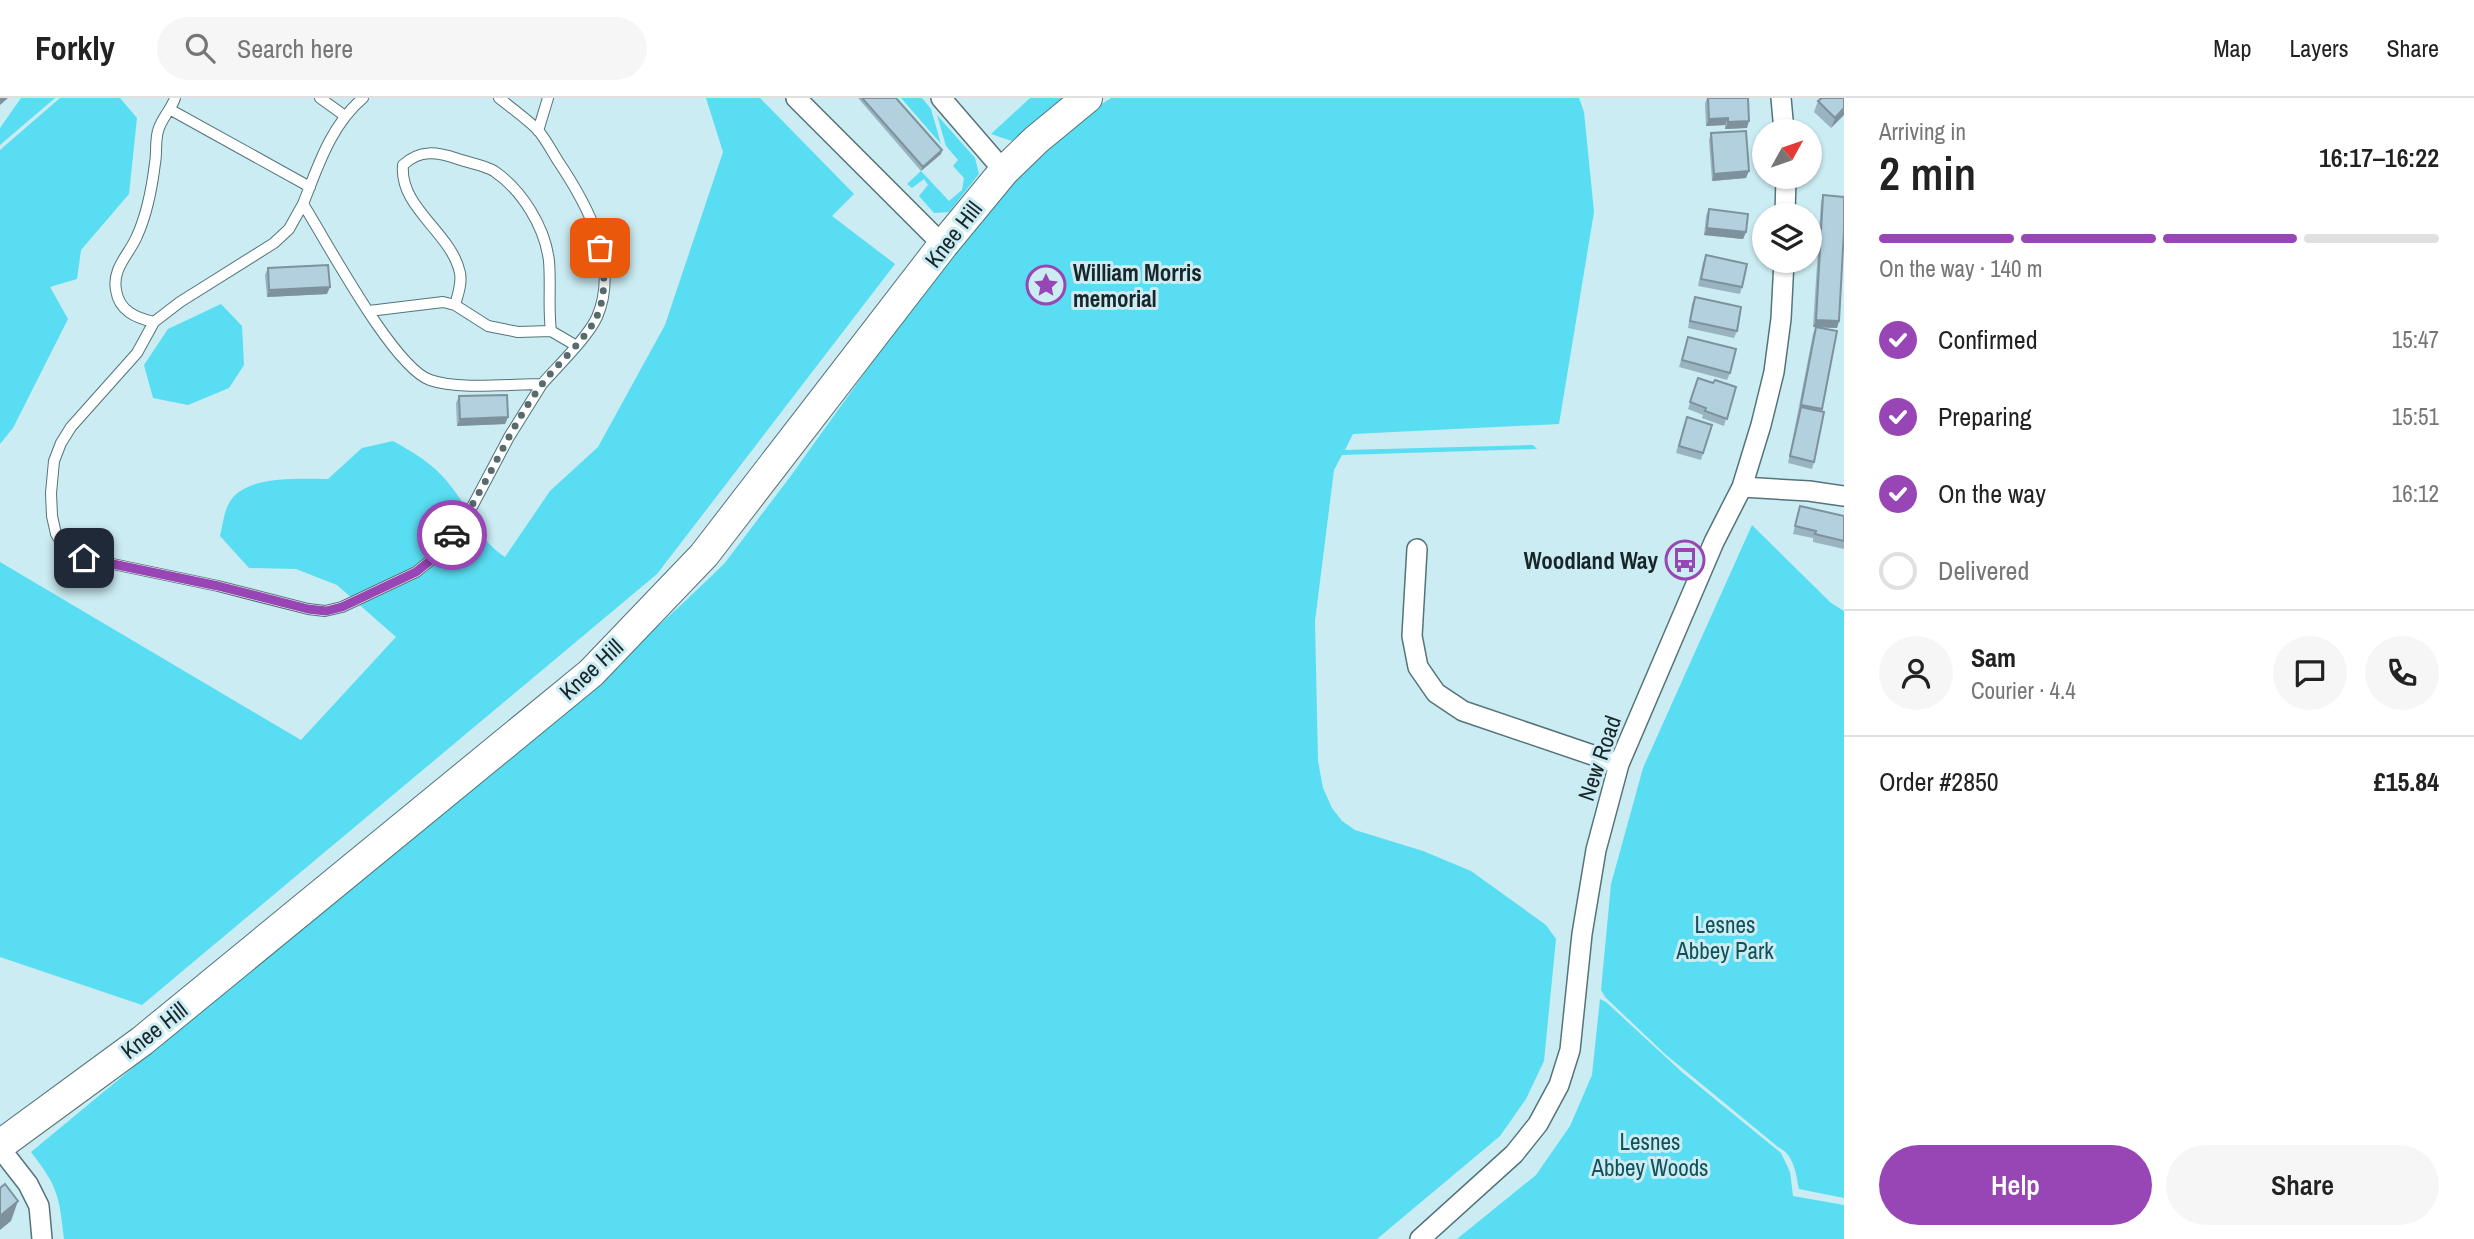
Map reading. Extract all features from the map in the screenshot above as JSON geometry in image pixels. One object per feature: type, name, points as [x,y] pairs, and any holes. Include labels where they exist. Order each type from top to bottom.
[{"type":"main road","name":"Knee Hill","points":[[0,1147],[142,1041],[591,673],[704,555],[943,245],[1004,171],[1035,140],[1087,98]]},
{"type":"street","points":[[796,98],[943,245]]},
{"type":"street","points":[[942,98],[1004,171]]},
{"type":"street","points":[[1781,98],[1783,119]]},
{"type":"street","name":"New Road","points":[[1420,1239],[1514,1154],[1538,1124],[1559,1085],[1570,1050],[1582,934],[1595,850],[1619,764],[1714,542],[1742,487],[1762,425],[1774,372],[1783,273]]},
{"type":"street","points":[[1742,487],[1844,496]]},
{"type":"street","points":[[1417,549],[1412,636],[1418,667],[1436,693],[1462,711],[1619,764]]},
{"type":"street","points":[[0,1147],[28,1184],[39,1206],[42,1239]]},
{"type":"lane","points":[[155,322],[128,313],[119,302],[116,275],[136,239],[146,210],[156,162],[157,134],[175,98]]},
{"type":"lane","points":[[320,98],[345,116]]},
{"type":"lane","points":[[363,98],[332,134],[303,204],[289,229],[274,243],[180,302],[155,322],[137,353],[71,427],[54,461],[51,493],[52,516],[57,534],[65,548],[84,558],[326,611],[342,607],[416,572],[436,556],[472,507],[509,437],[542,384],[597,318],[603,293],[604,265],[596,231],[585,205],[538,131],[499,98]]},
{"type":"lane","points":[[538,131],[548,98]]},
{"type":"lane","points":[[171,110],[310,187]]},
{"type":"lane","points":[[455,305],[461,284],[460,272],[452,254],[407,191],[402,177],[403,165],[422,153],[441,153],[491,170],[525,202],[544,239],[549,263],[548,313],[551,331]]},
{"type":"lane","points":[[303,204],[390,344],[414,372],[428,380],[445,384],[542,384]]},
{"type":"lane","points":[[369,311],[443,302],[455,305],[488,326],[518,332],[551,331],[575,345]]},
{"type":"green space","points":[[21,98],[55,98],[0,145],[0,128]]},
{"type":"green space","points":[[60,98],[120,98],[137,118],[129,194],[81,250],[77,279],[50,287],[68,319],[13,428],[0,444],[0,150]]},
{"type":"green space","points":[[706,98],[760,98],[854,194],[832,216],[895,264],[657,574],[142,1005],[0,957],[0,562],[301,740],[396,637],[337,585],[296,569],[249,568],[220,536],[225,512],[231,500],[239,492],[262,482],[328,479],[362,448],[393,441],[420,457],[442,476],[488,543],[505,557],[550,491],[598,447],[665,325],[723,152]]},
{"type":"green space","points":[[901,98],[922,98],[931,109],[941,144]]},
{"type":"green space","points":[[1030,98],[1063,98],[1012,141],[991,134]]},
{"type":"green space","points":[[1111,98],[1579,98],[1584,112],[1594,212],[1559,424],[1353,434],[1345,450],[1533,445],[1537,449],[1342,455],[1334,470],[1315,621],[1318,761],[1323,788],[1332,808],[1342,821],[1355,830],[1423,851],[1471,871],[1546,925],[1556,939],[1544,1061],[1526,1099],[1500,1136],[1377,1239],[64,1239],[56,1192],[31,1152],[563,712],[724,564],[927,286],[1011,182],[1077,120]]},
{"type":"green space","points":[[937,115],[975,158],[979,174],[949,212],[934,213],[919,196],[928,185],[924,179],[912,188],[907,184],[921,171],[949,201],[962,190],[964,178],[953,166],[958,160],[946,146]]},
{"type":"green space","points":[[221,304],[242,326],[244,365],[229,388],[188,405],[153,398],[144,365],[168,329]]},
{"type":"green space","name":"Lesnes Abbey Park","points":[[1752,525],[1831,603],[1844,611],[1844,1198],[1799,1189],[1788,1154],[1665,1054],[1605,997],[1601,990],[1611,884],[1643,768]]},
{"type":"green space","name":"Lesnes Abbey Woods","points":[[1600,999],[1683,1073],[1781,1153],[1790,1172],[1793,1196],[1844,1205],[1844,1239],[1457,1239],[1536,1175],[1570,1126],[1592,1075]]},
{"type":"building","points":[[862,98],[896,98],[942,150],[923,167]]},
{"type":"building","points":[[1708,98],[1748,98],[1749,121],[1709,119]]},
{"type":"building","points":[[1822,98],[1844,98],[1844,108],[1835,118],[1818,101]]},
{"type":"building","points":[[1746,131],[1749,171],[1714,174],[1711,133]]},
{"type":"building","points":[[1823,195],[1844,197],[1839,321],[1816,320],[1819,273],[1822,273]]},
{"type":"building","points":[[1709,209],[1748,214],[1746,232],[1707,228]]},
{"type":"building","points":[[1706,255],[1747,264],[1742,287],[1701,279]]},
{"type":"building","points":[[328,265],[330,287],[269,290],[268,268]]},
{"type":"building","points":[[1695,297],[1741,307],[1737,331],[1690,321]]},
{"type":"building","points":[[1816,327],[1837,331],[1822,409],[1801,405]]},
{"type":"building","points":[[1688,337],[1736,349],[1730,373],[1682,360]]},
{"type":"building","points":[[1698,378],[1736,387],[1727,419],[1690,402]]},
{"type":"building","points":[[507,395],[508,417],[460,419],[459,396]]},
{"type":"building","points":[[1801,407],[1824,412],[1814,462],[1790,456]]},
{"type":"building","points":[[1687,417],[1712,425],[1703,453],[1679,446]]},
{"type":"building","points":[[1800,506],[1844,516],[1844,541],[1795,526]]},
{"type":"building","points":[[5,1184],[18,1201],[0,1216],[0,1188]]},
{"type":"way so far","points":[[452,535],[472,507],[509,437],[542,384],[597,318],[603,293],[604,265],[600,248]]},
{"type":"place","name":"William Morris memorial","points":[[1046,285]]},
{"type":"place","name":"Woodland Way","points":[[1685,560]]},
{"type":"route","points":[[84,558],[326,611],[342,607],[416,572],[436,556],[452,535]]}]
